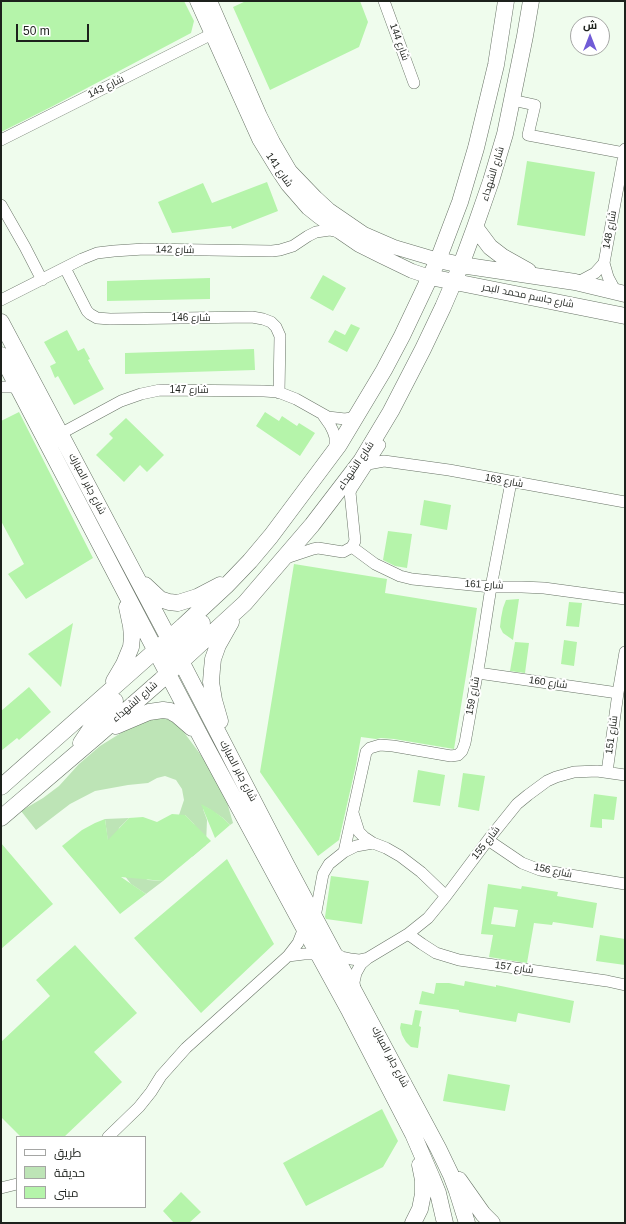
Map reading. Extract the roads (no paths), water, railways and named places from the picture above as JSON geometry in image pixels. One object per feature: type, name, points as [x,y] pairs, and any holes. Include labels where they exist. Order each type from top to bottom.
[{"type":"main road","points":[[168,674],[166,660],[175,650],[205,606],[246,565],[271,536],[335,450],[357,417],[384,370],[438,260],[460,202],[476,148],[496,65],[506,1]]},
{"type":"main road","name":"شارع الشهداء","points":[[175,650],[245,603],[283,560],[339,491],[380,437],[443,307],[475,227],[499,156],[512,100],[531,1]]},
{"type":"main road","points":[[475,227],[490,247],[503,257],[538,277]]},
{"type":"main road","name":"شارع جاسم محمد البحر","points":[[438,260],[461,265],[575,282],[621,293]]},
{"type":"main road","name":"شارع جاسم محمد البحر","points":[[430,277],[625,316]]},
{"type":"main road","name":"شارع جابر المبارك","points":[[1,322],[235,764],[309,922]]},
{"type":"main road","name":"شارع جابر المبارك","points":[[2,361],[18,387],[203,741],[327,954],[355,992],[451,1175],[466,1223]]},
{"type":"main road","points":[[384,370],[394,367],[399,368],[406,375],[405,385]]},
{"type":"main road","points":[[129,564],[144,584],[155,595],[165,601],[174,603],[190,600],[214,588],[246,565]]},
{"type":"main road","points":[[91,709],[120,672],[131,647],[132,632],[129,616],[112,566]]},
{"type":"main road","points":[[235,764],[216,710],[211,675],[213,659],[218,645],[232,621],[245,603]]},
{"type":"main road","points":[[1,787],[91,709],[158,655],[168,650],[170,644],[175,650]]},
{"type":"main road","points":[[72,758],[101,714],[158,655]]},
{"type":"main road","name":"شارع الشهداء","points":[[1,818],[168,674]]},
{"type":"main road","points":[[97,736],[142,715],[163,710],[174,712],[203,741]]},
{"type":"main road","name":"شارع جابر المبارك","points":[[327,954],[350,1012],[413,1134],[438,1193],[445,1223]]},
{"type":"main road","points":[[413,1134],[421,1168],[423,1186],[422,1202],[418,1215],[413,1223]]},
{"type":"main road","points":[[438,1148],[472,1199],[492,1223]]},
{"type":"street","name":"شارع 141","points":[[197,1],[260,139],[288,185],[308,208],[340,232],[381,256],[412,271],[430,277]]},
{"type":"street","name":"شارع 141","points":[[210,1],[273,142],[290,171],[328,210],[364,234],[394,248],[438,260]]},
{"type":"street","name":"شارع 144","points":[[384,1],[414,83]]},
{"type":"street","name":"شارع 143","points":[[1,140],[212,34]]},
{"type":"street","points":[[512,100],[535,105],[528,135],[625,151]]},
{"type":"street","name":"شارع 148","points":[[621,293],[608,278],[604,263],[625,151]]},
{"type":"street","points":[[1,206],[42,280]]},
{"type":"street","points":[[308,208],[311,213],[313,224],[310,235]]},
{"type":"street","name":"شارع 142","points":[[1,300],[82,259],[97,253],[114,250],[144,249],[280,250],[293,246],[310,235],[323,230],[340,232]]},
{"type":"street","name":"شارع 148","points":[[575,282],[595,273],[604,263]]},
{"type":"street","name":"شارع 146","points":[[65,268],[87,311],[97,318],[252,317],[271,322],[276,327],[280,336],[279,393]]},
{"type":"street","points":[[1,388],[18,387]]},
{"type":"street","name":"شارع 147","points":[[60,434],[121,401],[141,394],[160,390],[264,391],[279,393],[296,399],[322,414],[339,419],[357,417]]},
{"type":"street","name":"شارع 147","points":[[322,414],[327,419],[333,431],[335,437],[335,450]]},
{"type":"street","points":[[380,437],[384,461]]},
{"type":"street","points":[[283,560],[318,548],[342,552],[352,547],[355,541],[350,492],[368,464],[380,437]]},
{"type":"street","name":"شارع 163","points":[[368,464],[384,461],[449,470],[625,502]]},
{"type":"street","name":"شارع 159","points":[[344,852],[364,757],[370,748],[380,745],[393,746],[450,756],[458,755],[461,752],[478,673],[511,482]]},
{"type":"street","name":"شارع 161","points":[[352,547],[375,564],[400,576],[412,579],[492,587],[522,586],[544,588],[625,599]]},
{"type":"street","name":"شارع 151","points":[[607,772],[625,652]]},
{"type":"street","name":"شارع 160","points":[[478,673],[618,693]]},
{"type":"street","name":"شارع 155","points":[[355,992],[354,982],[356,973],[361,964],[423,923],[446,896],[517,804],[528,794],[556,777],[574,772],[591,771],[625,775]]},
{"type":"street","points":[[352,811],[359,832],[364,837],[400,856],[421,872],[446,896]]},
{"type":"street","name":"شارع 156","points":[[488,840],[522,863],[540,870],[625,884]]},
{"type":"street","points":[[109,1136],[139,1107],[161,1076],[186,1048],[288,956],[298,943],[309,922],[325,869],[329,864],[344,852],[356,846],[373,843]]},
{"type":"street","name":"شارع 157","points":[[408,934],[436,953],[459,960],[607,981],[625,985]]},
{"type":"street","points":[[288,956],[327,954]]},
{"type":"street","name":"شارع 155","points":[[327,954],[350,960],[368,958]]},
{"type":"street","points":[[1,1188],[16,1184]]}]
